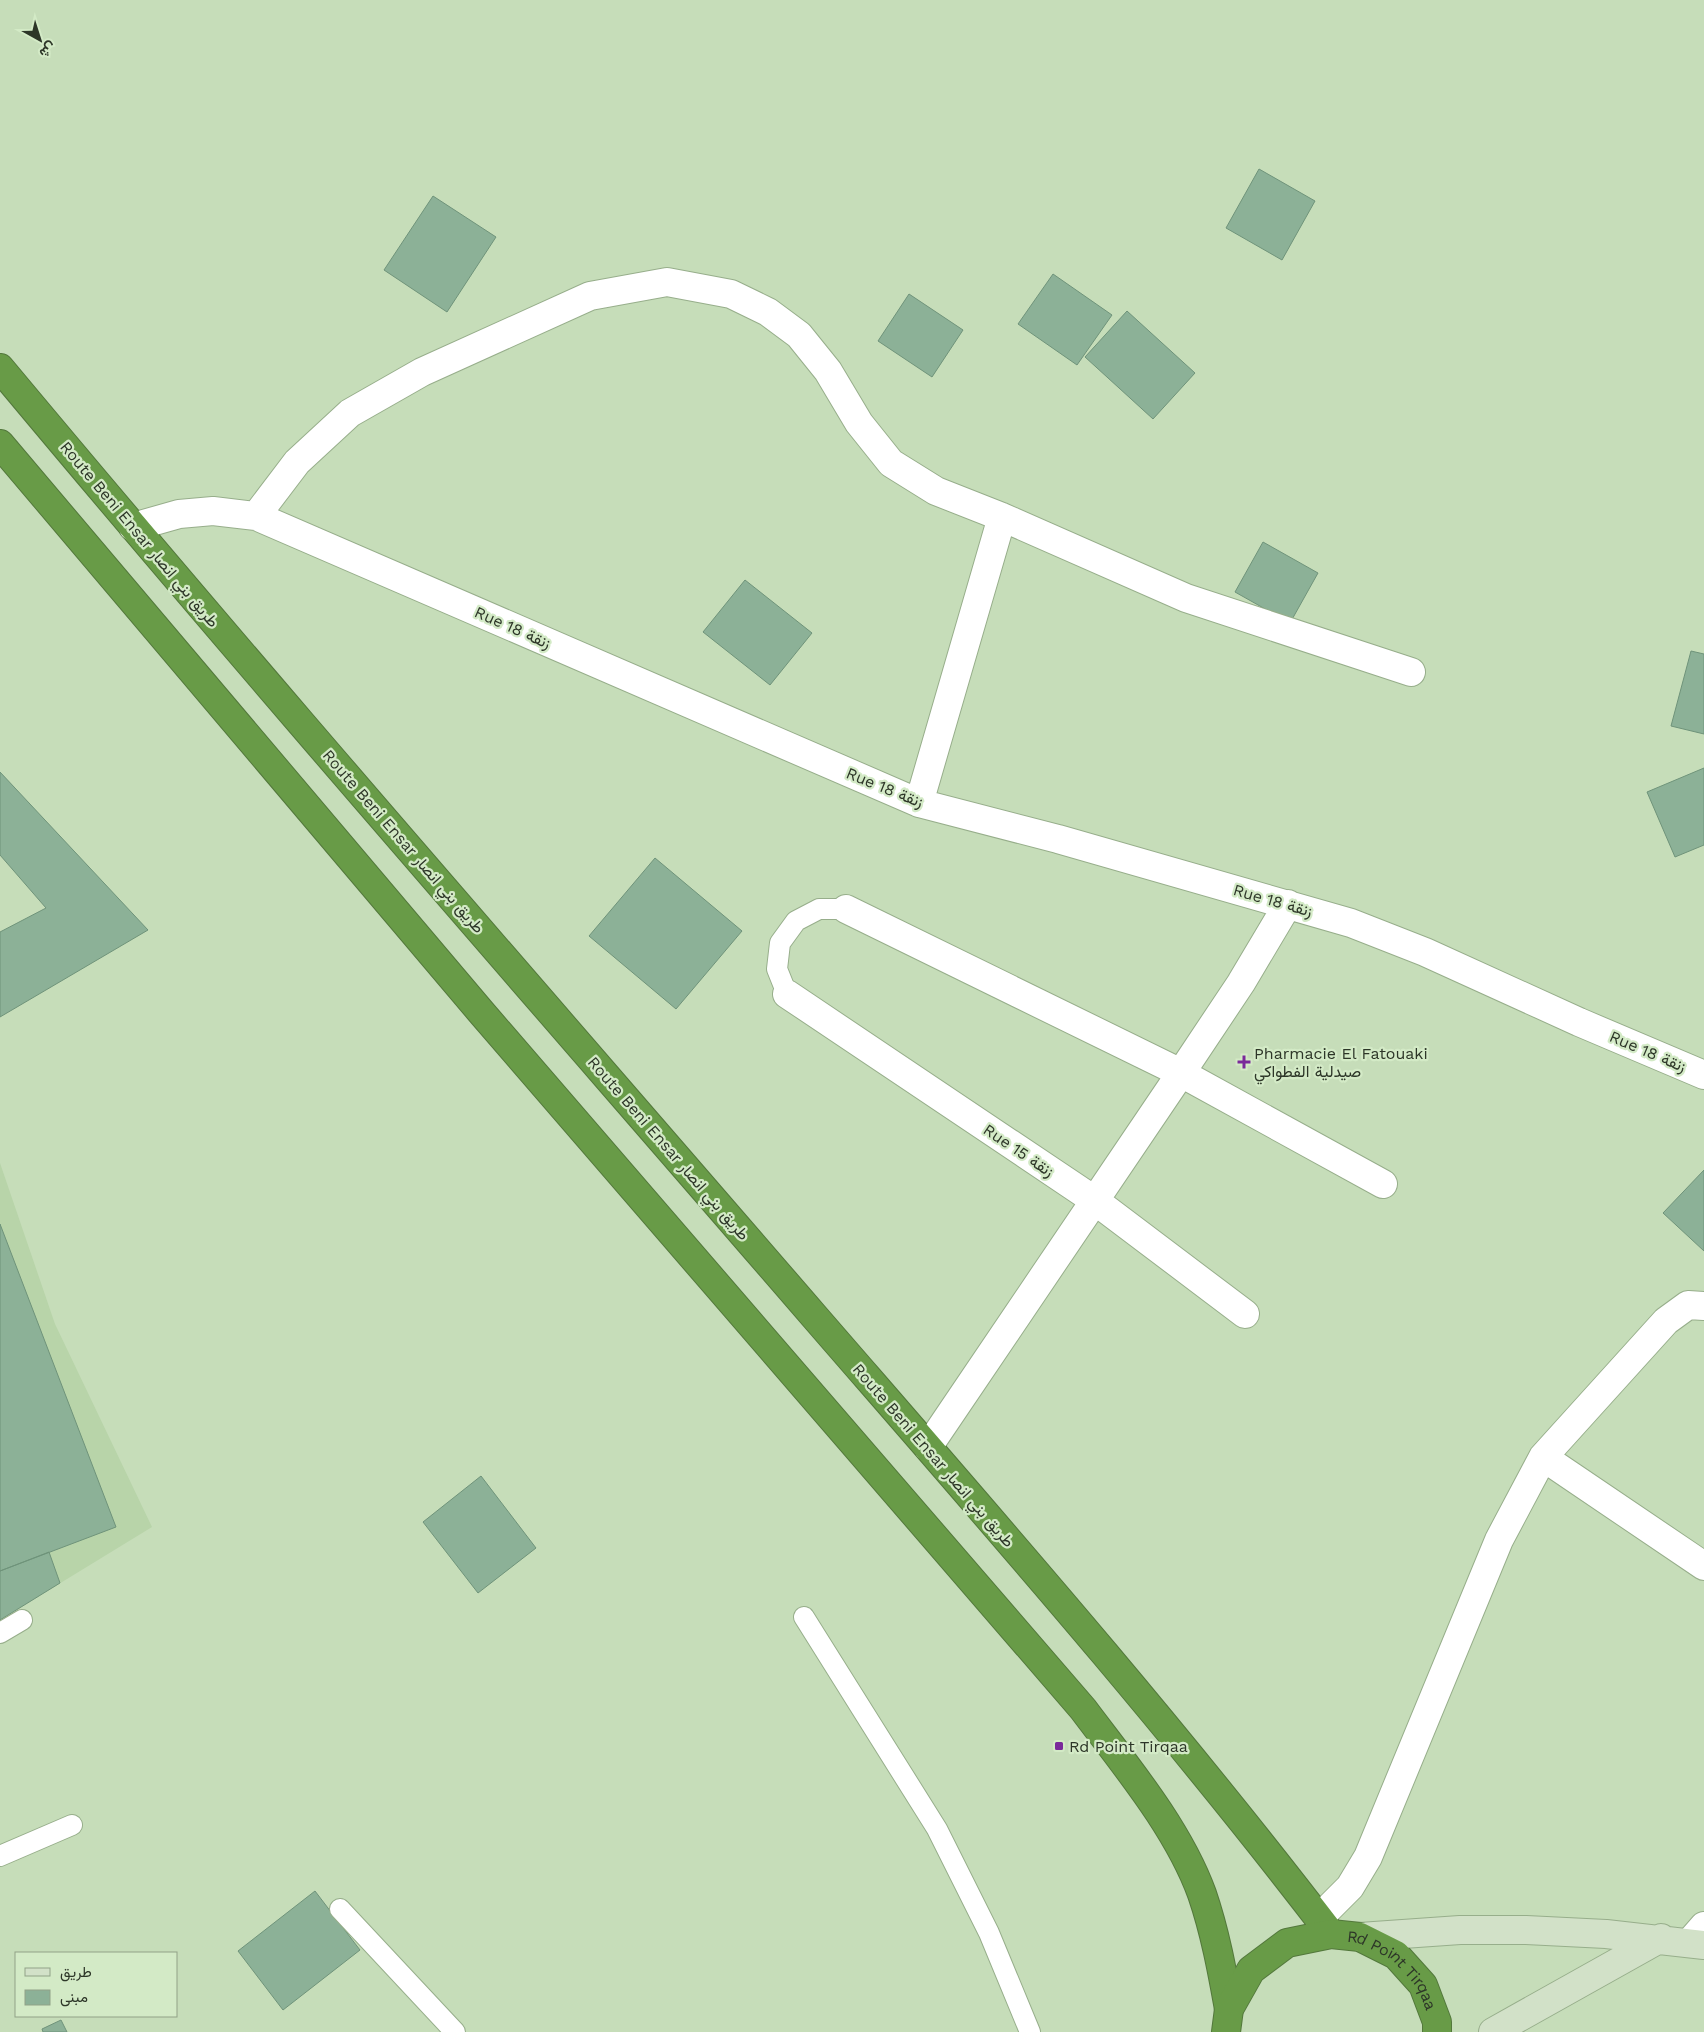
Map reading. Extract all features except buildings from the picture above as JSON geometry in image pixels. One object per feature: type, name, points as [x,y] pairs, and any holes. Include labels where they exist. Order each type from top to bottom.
[{"type":"highway","name":"Route Beni Ensar طريق بني انصار","points":[[0,368],[133,527],[928,1447],[1202,1772],[1325,1926]]},
{"type":"highway","points":[[0,444],[488,1019],[1083,1710],[1128,1769],[1169,1828],[1201,1892],[1217,1941],[1227,2020]]},
{"type":"highway","name":"Rd Point Tirqaa","points":[[1227,2020],[1251,1970],[1287,1943],[1325,1926],[1360,1938],[1396,1955],[1423,1984],[1437,2022],[1437,2032]]},
{"type":"street","points":[[256,516],[297,462],[350,413],[422,372],[590,296],[667,282],[731,294],[768,312],[799,335],[828,371],[859,424],[891,463],[936,491],[1002,517],[1186,598],[1411,672]]},
{"type":"street","name":"Rue 18 زنقة","points":[[133,527],[179,514],[213,510],[256,516],[919,803],[969,814],[1351,923],[1425,952],[1579,1022],[1704,1075]]},
{"type":"street","points":[[919,803],[1002,517]]},
{"type":"street","points":[[928,1447],[1181,1074],[1241,983],[1288,904]]},
{"type":"street","points":[[846,909],[1181,1074],[1383,1184]]},
{"type":"street","name":"Rue 15 زنقة","points":[[787,994],[1094,1200],[1245,1314]]},
{"type":"street","points":[[1325,1926],[1368,1857],[1499,1540],[1543,1457],[1666,1321],[1688,1305],[1704,1306]]},
{"type":"street","points":[[1543,1457],[1704,1566]]},
{"type":"street","points":[[1360,1938],[1460,1930],[1526,1930],[1661,1938],[1699,1938]]},
{"type":"street","points":[[1506,2029],[1661,1938]]},
{"type":"lane","points":[[787,994],[777,970],[780,943],[796,921],[820,909],[846,909]]},
{"type":"lane","points":[[804,1617],[938,1829],[989,1933],[1030,2032]]},
{"type":"lane","points":[[0,1633],[22,1620]]},
{"type":"lane","points":[[0,1856],[72,1825]]},
{"type":"lane","points":[[340,1909],[455,2032]]},
{"type":"shaded area","points":[[0,1163],[55,1324],[152,1527],[0,1620]]},
{"type":"place","name":"Pharmacie El Fatouaki صيدلية الفطواكي","points":[[1244,1062]]},
{"type":"place","name":"Rd Point Tirqaa","points":[[1059,1746]]}]
